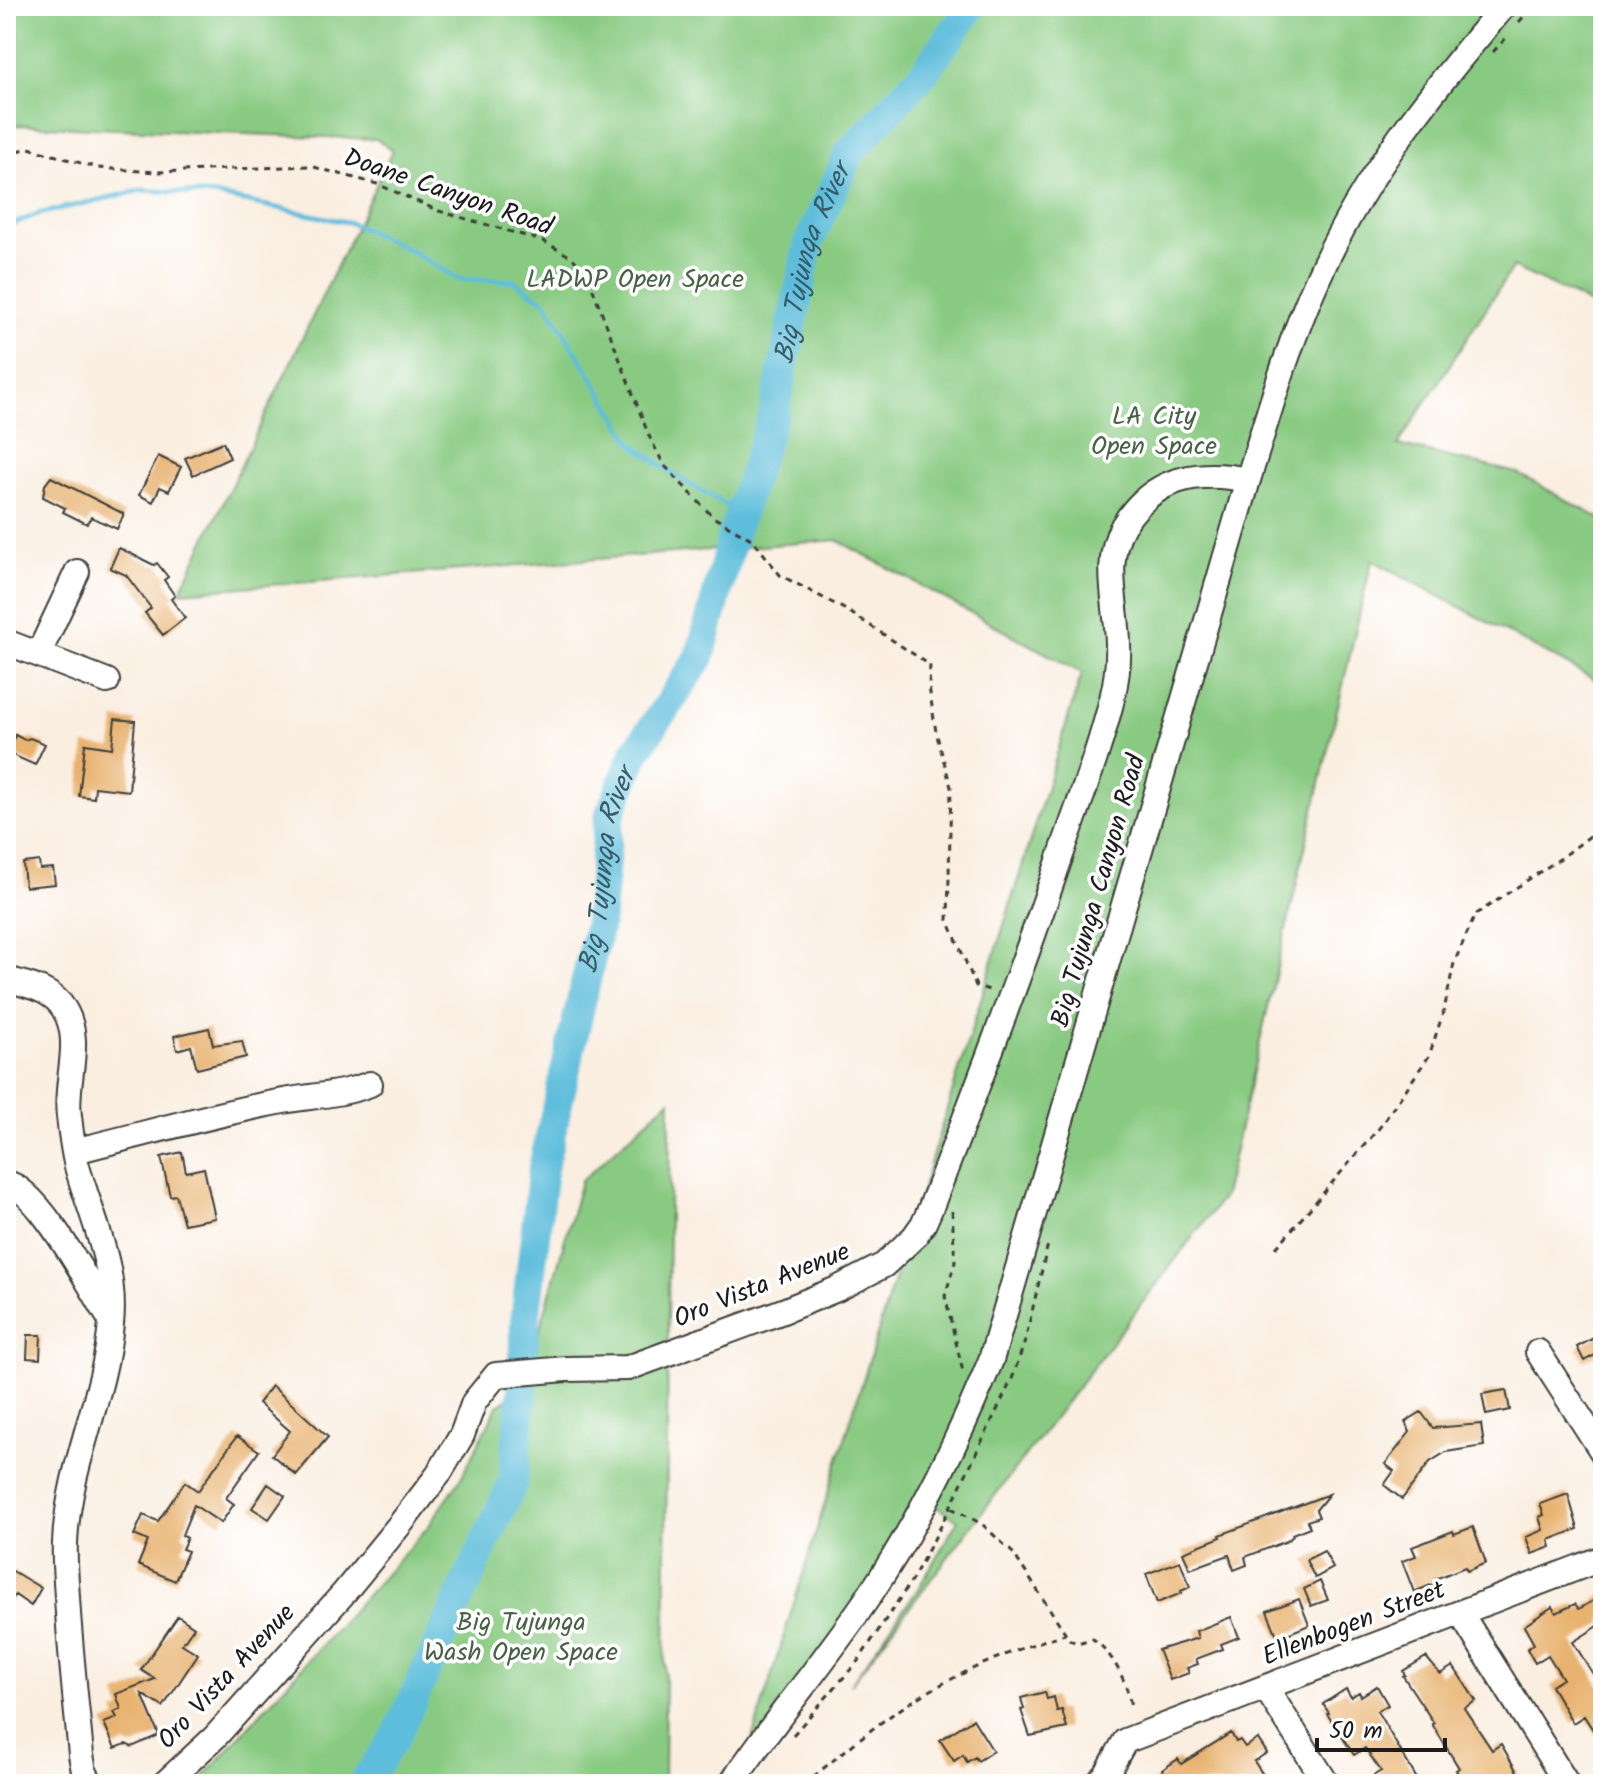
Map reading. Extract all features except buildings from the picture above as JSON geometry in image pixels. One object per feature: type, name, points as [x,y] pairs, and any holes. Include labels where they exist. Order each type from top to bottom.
[{"type":"street","name":"Big Tujunga Canyon Road","points":[[731,1784],[837,1642],[910,1531],[943,1469],[991,1360],[1281,375],[1318,278],[1354,209],[1437,85],[1504,6]]},
{"type":"street","name":"Oro Vista Avenue","points":[[164,1784],[215,1737],[343,1594],[402,1522],[438,1475],[462,1435],[474,1402],[496,1375],[628,1368],[837,1289],[884,1265],[900,1252],[924,1223],[1012,997],[1112,699],[1118,643],[1112,576],[1115,544],[1121,530],[1149,494],[1168,483],[1209,475],[1248,480]]},
{"type":"street","points":[[39,653],[77,572]]},
{"type":"street","points":[[6,642],[107,681]]},
{"type":"street","points":[[6,979],[43,991],[55,998],[65,1010],[71,1027],[74,1054],[68,1082],[68,1113],[74,1151],[109,1269],[112,1321],[103,1381],[79,1453],[64,1545],[81,1755],[91,1784]]},
{"type":"street","points":[[74,1151],[243,1109],[351,1091],[370,1084]]},
{"type":"street","points":[[6,1183],[15,1184],[26,1193],[60,1236],[112,1321]]},
{"type":"street","points":[[1538,1352],[1603,1453]]},
{"type":"street","name":"Ellenbogen Street","points":[[1097,1784],[1106,1775],[1125,1741],[1603,1558]]},
{"type":"street","points":[[1461,1614],[1567,1784]]},
{"type":"street","points":[[1266,1688],[1327,1784]]},
{"type":"path","name":"Doane Canyon Road","points":[[6,154],[29,148],[98,168],[156,172],[310,166],[377,184],[439,211],[543,241],[573,258],[589,279],[649,436],[664,465],[713,517],[753,540],[780,575],[848,611],[930,665],[929,687],[936,732],[951,787],[948,920],[976,986],[1012,997]]},
{"type":"path","points":[[1276,1248],[1380,1127],[1429,1056],[1444,1010],[1454,963],[1475,915],[1603,826]]},
{"type":"path","points":[[940,1184],[951,1203],[955,1262],[945,1296],[963,1374]]},
{"type":"path","points":[[950,1507],[982,1524],[1013,1553],[1065,1634],[1077,1643],[1093,1639],[1100,1643],[1125,1682],[1131,1709]]},
{"type":"path","points":[[804,1784],[901,1708],[1020,1647],[1065,1634]]},
{"type":"green space","points":[[6,6],[1603,6],[1603,310],[1513,267],[1398,445],[1517,473],[1603,520],[1603,684],[1372,560],[1224,1196],[850,1685],[919,1587],[958,1520],[929,1503],[742,1771],[1082,673],[837,540],[180,592],[393,150],[376,139],[16,125],[6,129]]},
{"type":"green space","name":"Big Tujunga Wash Open Space","points":[[670,1100],[664,1784],[197,1784],[428,1527],[461,1478],[497,1407],[520,1388],[535,1384],[531,1362],[581,1181]]},
{"type":"waterway","name":"Big Tujunga River","points":[[363,1784],[396,1736],[513,1482],[522,1395],[525,1322],[543,1168],[599,924],[609,817],[635,753],[700,657],[734,531],[774,413],[809,241],[850,152],[923,74],[972,6]]},
{"type":"waterway","points":[[6,227],[38,214],[142,190],[214,195],[351,223],[406,248],[458,279],[514,281],[545,301],[633,444],[674,475],[740,513]]},
{"type":"park label","name":"LADWP Open Space","points":[[635,280]]},
{"type":"park label","name":"LA City Open Space","points":[[1154,432]]}]
